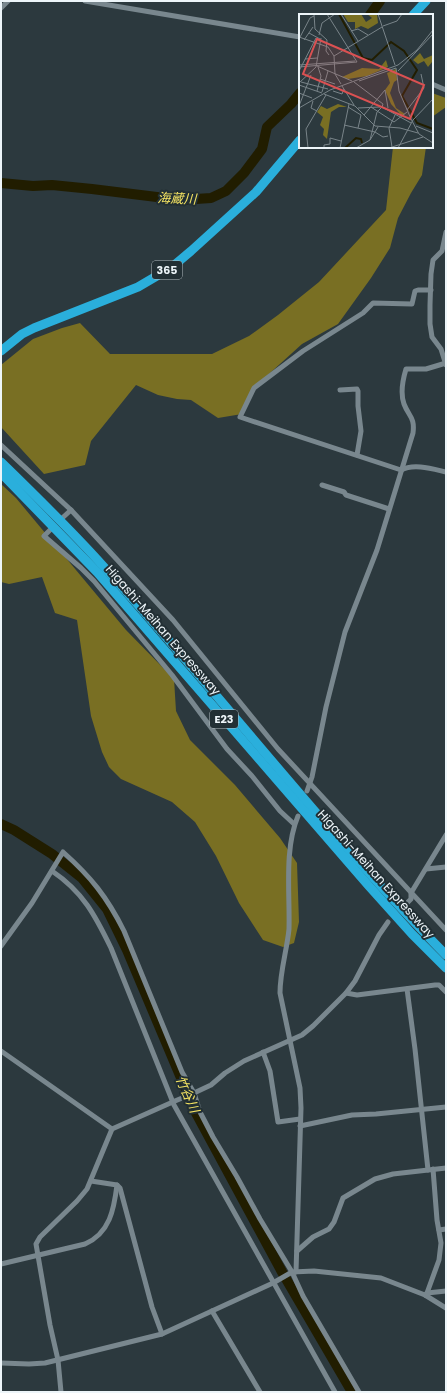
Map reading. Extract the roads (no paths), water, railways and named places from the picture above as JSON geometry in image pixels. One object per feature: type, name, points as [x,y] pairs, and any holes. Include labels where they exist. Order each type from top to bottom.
[{"type":"highway","points":[[414,14],[426,1]]},
{"type":"highway","name":"365","points":[[1,351],[22,334],[34,328],[138,287],[172,267],[256,192],[299,141]]},
{"type":"highway","name":"Higashi-Meihan Expressway","points":[[1,462],[50,509],[104,566],[369,873],[446,955]]},
{"type":"highway","name":"Higashi-Meihan Expressway","points":[[1,473],[97,572],[368,885],[412,934],[446,968]]},
{"type":"street","points":[[1,8],[8,1]]},
{"type":"street","points":[[85,1],[299,37]]},
{"type":"street","points":[[433,84],[446,90]]},
{"type":"street","points":[[307,791],[317,755],[326,708],[345,632],[377,550],[413,433],[414,425],[411,415],[404,405],[402,397],[406,369],[426,369],[446,364],[441,349],[432,337],[430,324],[431,274],[433,260],[444,252],[446,232]]},
{"type":"street","points":[[431,290],[415,291],[412,304],[373,303],[363,313],[303,351],[254,388],[240,417],[401,470],[406,468],[426,468],[446,472]]},
{"type":"street","points":[[340,390],[357,388],[358,391],[361,432],[357,455]]},
{"type":"street","points":[[1,445],[70,510],[173,620],[278,749],[446,930]]},
{"type":"street","points":[[322,485],[344,492],[346,495],[389,509]]},
{"type":"street","points":[[70,510],[44,536],[94,581],[172,676],[227,749],[252,776],[280,811],[294,824]]},
{"type":"street","points":[[292,1273],[297,1252],[300,1088],[280,993],[280,983],[288,930],[290,852],[294,824],[298,816]]},
{"type":"street","points":[[407,904],[411,893],[446,835]]},
{"type":"street","points":[[1,946],[32,903],[63,852],[81,868],[99,888],[114,910],[132,948],[182,1072],[212,1138],[237,1177],[292,1273],[303,1296],[359,1392]]},
{"type":"street","points":[[426,869],[446,867]]},
{"type":"street","points":[[52,870],[67,881],[78,893],[101,926],[173,1101],[335,1392]]},
{"type":"street","points":[[61,1392],[58,1360],[50,1325],[36,1244],[40,1237],[77,1201],[87,1189],[112,1129],[211,1085],[225,1073],[244,1061],[302,1035],[346,993],[388,922]]},
{"type":"street","points":[[439,924],[446,923]]},
{"type":"street","points":[[346,993],[357,995],[435,985],[439,985],[446,992]]},
{"type":"street","points":[[407,989],[441,1243],[440,1252],[426,1294]]},
{"type":"street","points":[[1,1051],[112,1129]]},
{"type":"street","points":[[263,1052],[270,1071],[278,1122],[300,1119]]},
{"type":"street","points":[[300,1126],[352,1115],[446,1107]]},
{"type":"street","points":[[297,1252],[313,1237],[329,1229],[334,1222],[343,1198],[375,1179],[384,1176],[446,1168]]},
{"type":"street","points":[[91,1181],[117,1185],[120,1188],[152,1307],[162,1334]]},
{"type":"street","points":[[1,1264],[85,1244],[95,1238],[109,1221],[114,1208],[117,1185]]},
{"type":"street","points":[[439,1230],[446,1229]]},
{"type":"street","points":[[1,1363],[29,1364],[58,1360],[162,1334],[292,1273],[314,1271],[381,1278],[426,1294],[446,1308]]},
{"type":"street","points":[[426,1294],[446,1291]]},
{"type":"street","points":[[212,1311],[260,1392]]},
{"type":"waterway","name":"海蔵川","points":[[371,14],[380,1]]},
{"type":"waterway","name":"海蔵川","points":[[1,183],[33,186],[52,185],[181,200],[211,198],[226,191],[244,173],[262,149],[267,127],[299,94]]},
{"type":"waterway","name":"竹谷川","points":[[1,824],[14,830],[52,854],[82,878],[107,909],[127,950],[195,1111],[282,1272],[352,1392]]}]
